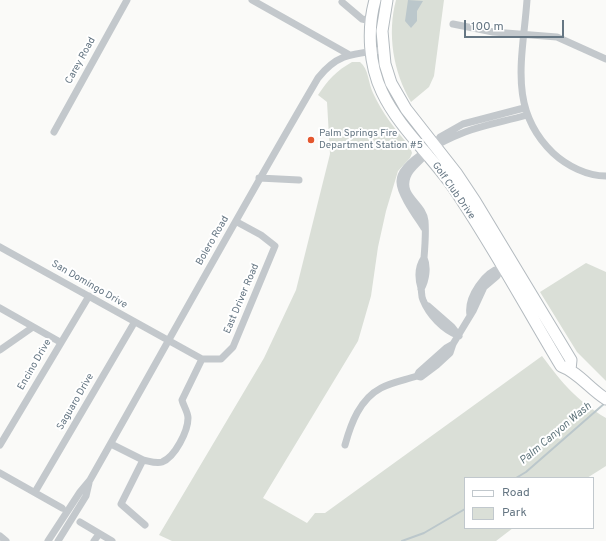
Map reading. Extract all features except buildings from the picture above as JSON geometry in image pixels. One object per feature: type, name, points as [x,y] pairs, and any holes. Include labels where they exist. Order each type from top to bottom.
[{"type":"street","name":"Carey Road","points":[[54,132],[127,0]]},
{"type":"street","points":[[252,0],[348,54]]},
{"type":"street","points":[[264,7],[268,0]]},
{"type":"street","name":"Golf Club Drive","points":[[375,0],[371,21],[371,51],[381,91],[392,111],[430,150],[457,174],[510,258],[571,360],[570,370]]},
{"type":"street","name":"Golf Club Drive","points":[[387,0],[382,31],[383,50],[391,83],[399,99],[561,366],[570,370],[594,392],[606,399]]},
{"type":"street","points":[[527,0],[520,70],[525,111],[534,131],[559,159],[574,168],[599,176],[606,176]]},
{"type":"street","points":[[342,2],[362,19],[371,21]]},
{"type":"street","points":[[453,24],[492,32],[557,37],[606,59]]},
{"type":"street","name":"Bolero Road","points":[[83,494],[168,341],[237,222],[259,178],[318,78],[326,68],[348,54],[383,50]]},
{"type":"street","points":[[459,336],[449,332],[426,310],[422,298],[422,289],[419,283],[420,268],[424,258],[424,228],[405,200],[400,182],[401,176],[406,167],[418,156],[430,150],[440,137],[463,124],[525,111]]},
{"type":"street","points":[[259,178],[299,180]]},
{"type":"street","name":"East Driver Road","points":[[202,359],[221,359],[233,347],[275,246],[261,235],[237,222]]},
{"type":"street","name":"San Domingo Drive","points":[[0,247],[89,296],[134,323],[202,359]]},
{"type":"street","points":[[345,445],[353,419],[365,401],[380,388],[421,376],[437,365],[450,353],[453,344],[470,315],[471,302],[480,283],[494,269],[502,268]]},
{"type":"street","name":"Encino Drive","points":[[0,445],[60,342],[89,296]]},
{"type":"street","points":[[0,308],[60,342]]},
{"type":"street","name":"Saguaro Drive","points":[[35,492],[134,323]]},
{"type":"street","points":[[0,350],[33,327]]},
{"type":"street","points":[[111,444],[144,460],[161,462],[169,458],[183,436],[188,417],[182,400],[202,359]]},
{"type":"street","points":[[144,460],[121,504],[145,525]]},
{"type":"street","points":[[0,473],[62,508]]},
{"type":"street","points":[[48,541],[83,494]]},
{"type":"street","points":[[58,541],[83,494]]},
{"type":"street","points":[[80,522],[112,541]]},
{"type":"street","points":[[94,541],[99,534]]},
{"type":"street","points":[[0,536],[6,541]]},
{"type":"green space","points":[[396,0],[444,0],[434,76],[429,87],[411,102],[400,78],[393,52],[392,26]]},
{"type":"green space","points":[[352,62],[360,62],[363,65],[367,72],[371,89],[377,100],[390,121],[410,147],[412,153],[410,158],[398,171],[386,211],[378,247],[371,296],[358,341],[263,498],[307,523],[315,513],[325,513],[542,356],[578,398],[606,418],[606,466],[589,477],[464,477],[464,529],[512,529],[496,541],[172,541],[159,535],[264,358],[296,290],[330,154],[327,102],[318,95],[325,85],[341,69]]},
{"type":"green space","points":[[586,263],[606,272],[606,381],[577,352],[540,292]]},
{"type":"shaded area","points":[[408,0],[423,1],[417,11],[417,21],[411,28],[405,21]]},
{"type":"waterway","name":"Palm Canyon Wash","points":[[518,477],[526,472],[605,403]]},
{"type":"waterway","name":"Palm Canyon Wash","points":[[402,541],[424,533],[464,510]]},
{"type":"place","name":"Palm Springs Fire Department Station #5","points":[[311,140]]}]
